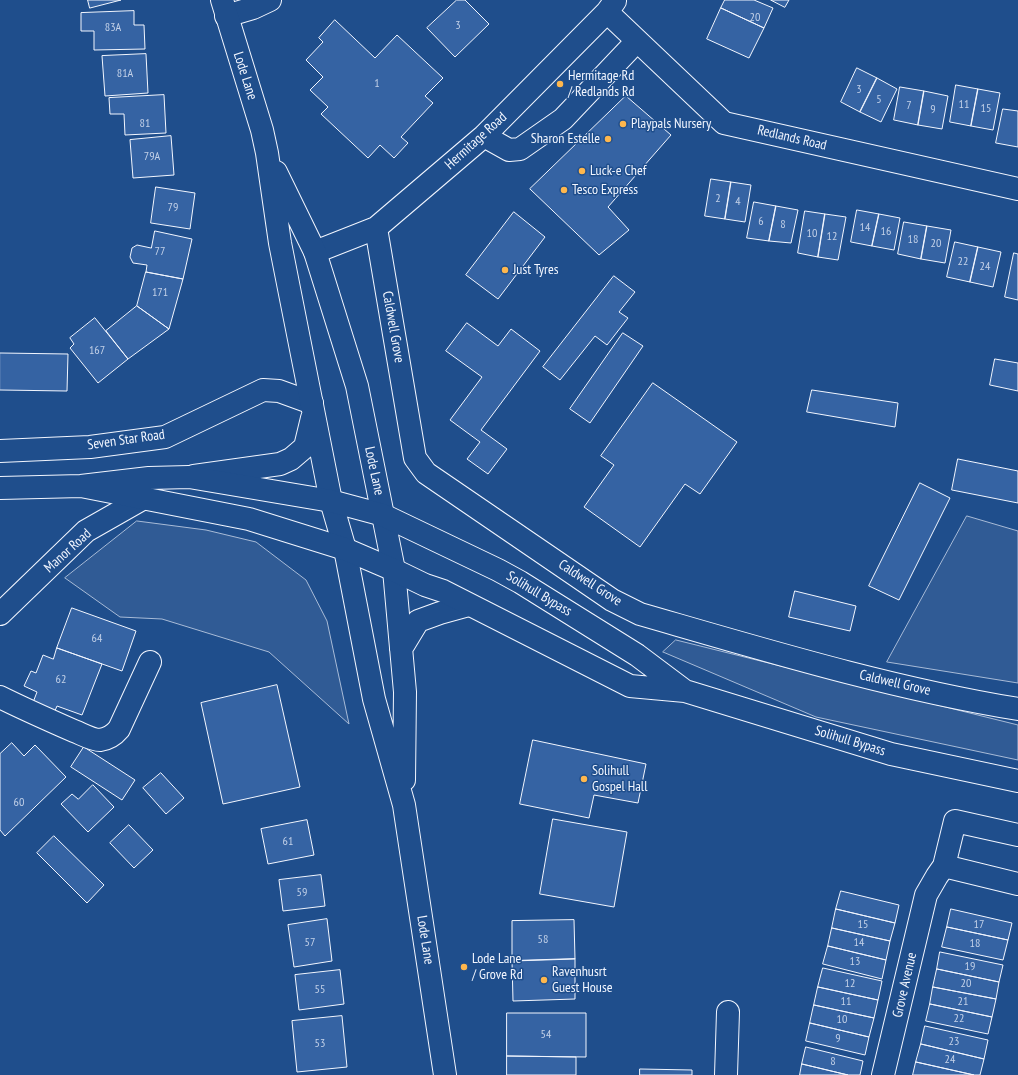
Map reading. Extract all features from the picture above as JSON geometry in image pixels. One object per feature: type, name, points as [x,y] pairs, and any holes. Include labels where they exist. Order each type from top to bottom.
[{"type":"main road","points":[[224,8],[253,8],[270,0]]},
{"type":"main road","name":"Redlands Road","points":[[612,6],[638,41],[724,123],[1018,189]]},
{"type":"main road","name":"Hermitage Road","points":[[315,252],[376,228],[484,136],[612,6]]},
{"type":"main road","name":"Lode Lane","points":[[224,8],[262,130],[267,153],[280,243],[332,501],[345,550],[374,699],[404,804],[445,1075]]},
{"type":"main road","points":[[484,136],[509,150],[520,149],[563,118],[638,41]]},
{"type":"main road","name":"Lode Lane","points":[[267,153],[315,252],[357,386],[394,570],[405,692],[404,804]]},
{"type":"main road","name":"Caldwell Grove","points":[[376,228],[415,458],[426,473],[612,600],[640,614],[831,669],[983,703],[1018,709]]},
{"type":"main road","name":"Seven Star Road","points":[[0,451],[90,446],[165,436],[263,390],[279,391],[313,407]]},
{"type":"main road","points":[[0,488],[81,486],[149,478],[189,477],[280,464],[291,459],[305,446],[313,407]]},
{"type":"main road","points":[[189,477],[332,501],[383,515]]},
{"type":"main road","points":[[81,486],[249,520],[345,550],[394,570]]},
{"type":"main road","name":"Manor Road","points":[[0,614],[86,531],[144,498]]},
{"type":"main road","name":"Solihull Bypass","points":[[383,515],[520,582],[637,655],[685,691]]},
{"type":"main road","name":"Solihull Bypass","points":[[394,570],[425,585],[442,591],[630,686],[685,691],[891,754],[1018,780]]},
{"type":"main road","points":[[401,649],[418,621],[469,605]]},
{"type":"main road","points":[[0,697],[30,712],[87,736],[98,740],[104,739],[115,734],[119,729],[150,662]]},
{"type":"main road","name":"Grove Avenue","points":[[883,1075],[926,895],[936,876],[944,866],[956,821],[1018,835]]},
{"type":"main road","points":[[944,866],[1018,884]]},
{"type":"main road","points":[[726,1075],[728,1012]]},
{"type":"shaded area","points":[[967,516],[1018,531],[1018,683],[887,662]]},
{"type":"shaded area","points":[[137,521],[206,530],[256,542],[306,580],[327,621],[349,724],[269,652],[162,619],[120,617],[65,578]]},
{"type":"shaded area","points":[[676,640],[1018,725],[1018,760],[816,717],[663,652]]},
{"type":"building","points":[[88,0],[121,0],[90,8]]},
{"type":"building","points":[[457,0],[465,0],[489,24],[455,57],[427,28]]},
{"type":"building","points":[[725,0],[754,0],[773,8],[764,28],[721,8]]},
{"type":"building","points":[[771,0],[789,0],[785,7]]},
{"type":"building","points":[[721,8],[764,28],[749,58],[707,39]]},
{"type":"building","points":[[134,11],[134,25],[144,25],[145,49],[94,50],[94,31],[81,31],[81,13]]},
{"type":"building","points":[[335,20],[375,58],[397,35],[443,78],[425,96],[433,103],[401,137],[408,143],[394,158],[380,145],[368,158],[321,114],[328,107],[310,90],[323,77],[306,60],[323,42],[319,38]]},
{"type":"building","points":[[146,54],[148,93],[105,96],[102,56]]},
{"type":"building","points":[[857,68],[877,78],[860,112],[841,102]]},
{"type":"building","points":[[877,78],[897,89],[881,122],[860,112]]},
{"type":"building","points":[[956,85],[978,89],[971,126],[950,122]]},
{"type":"building","points":[[900,87],[924,91],[918,125],[894,120]]},
{"type":"building","points":[[978,89],[1000,93],[993,130],[971,126]]},
{"type":"building","points":[[924,91],[948,96],[942,129],[918,125]]},
{"type":"building","points":[[164,95],[166,133],[125,135],[124,114],[110,114],[109,98]]},
{"type":"building","points":[[626,96],[671,135],[608,207],[629,230],[599,255],[530,189]]},
{"type":"building","points":[[1003,109],[1018,111],[1018,147],[996,143]]},
{"type":"building","points":[[171,136],[174,175],[133,178],[130,140]]},
{"type":"building","points":[[711,179],[731,182],[725,219],[705,216]]},
{"type":"building","points":[[731,182],[751,185],[745,222],[725,219]]},
{"type":"building","points":[[156,187],[195,193],[190,229],[151,223]]},
{"type":"building","points":[[754,202],[776,206],[769,241],[747,238]]},
{"type":"building","points":[[776,206],[798,210],[791,243],[769,241]]},
{"type":"building","points":[[857,210],[879,214],[872,246],[851,242]]},
{"type":"building","points":[[805,211],[825,214],[818,257],[798,253]]},
{"type":"building","points":[[514,212],[545,237],[498,299],[466,275]]},
{"type":"building","points":[[825,214],[846,217],[838,260],[818,257]]},
{"type":"building","points":[[879,214],[900,218],[894,250],[872,246]]},
{"type":"building","points":[[904,222],[927,226],[921,259],[898,254]]},
{"type":"building","points":[[927,226],[951,230],[945,263],[921,259]]},
{"type":"building","points":[[155,231],[192,239],[183,279],[146,272],[147,265],[133,263],[130,257],[132,248],[137,245],[151,248]]},
{"type":"building","points":[[955,242],[978,247],[970,282],[947,277]]},
{"type":"building","points":[[978,247],[1001,252],[993,287],[970,282]]},
{"type":"building","points":[[1014,253],[1018,254],[1018,300],[1005,297]]},
{"type":"building","points":[[146,272],[183,279],[169,329],[137,306]]},
{"type":"building","points":[[614,276],[635,292],[619,312],[628,318],[607,345],[595,336],[560,380],[543,367]]},
{"type":"building","points":[[137,306],[169,329],[128,359],[106,331]]},
{"type":"building","points":[[95,318],[128,359],[98,383],[70,348],[74,344],[70,338]]},
{"type":"building","points":[[467,323],[498,346],[511,329],[540,351],[481,430],[507,449],[488,474],[467,459],[480,442],[450,420],[482,377],[446,351]]},
{"type":"building","points":[[623,333],[643,346],[590,423],[570,409]]},
{"type":"building","points":[[0,353],[68,354],[67,391],[0,390]]},
{"type":"building","points":[[995,359],[1018,363],[1018,391],[990,385]]},
{"type":"building","points":[[653,383],[737,442],[700,494],[685,484],[640,547],[584,507],[614,465],[601,456]]},
{"type":"building","points":[[812,390],[898,403],[895,427],[807,412]]},
{"type":"building","points":[[958,459],[1018,471],[1018,503],[952,490]]},
{"type":"building","points":[[920,483],[950,498],[899,600],[869,586]]},
{"type":"building","points":[[795,591],[856,606],[850,631],[789,617]]},
{"type":"building","points":[[72,608],[136,631],[122,671],[57,648]]},
{"type":"building","points":[[57,648],[102,664],[82,715],[57,706],[54,713],[32,705],[37,692],[24,686],[31,671],[36,673],[43,655],[53,659]]},
{"type":"building","points":[[277,685],[300,787],[223,804],[201,703]]},
{"type":"building","name":"Solihull Gospel Hall","points":[[533,740],[646,764],[638,803],[594,795],[589,818],[520,804]]},
{"type":"building","points":[[12,743],[24,756],[35,745],[66,777],[5,836],[0,830],[0,754]]},
{"type":"building","points":[[84,747],[135,780],[122,800],[71,767]]},
{"type":"building","points":[[161,773],[184,798],[166,814],[143,788]]},
{"type":"building","points":[[93,785],[114,807],[88,832],[61,804],[72,794],[78,799]]},
{"type":"building","points":[[553,819],[627,832],[614,907],[540,894]]},
{"type":"building","points":[[307,820],[314,855],[268,864],[261,829]]},
{"type":"building","points":[[129,825],[153,850],[134,868],[110,843]]},
{"type":"building","points":[[54,836],[104,885],[87,903],[37,853]]},
{"type":"building","points":[[321,875],[325,906],[283,911],[279,880]]},
{"type":"building","points":[[841,891],[899,905],[895,923],[836,909]]},
{"type":"building","points":[[836,909],[895,923],[890,941],[832,928]]},
{"type":"building","points":[[951,909],[1012,923],[1008,940],[947,927]]},
{"type":"building","points":[[327,919],[332,961],[294,967],[288,925]]},
{"type":"building","points":[[574,920],[575,959],[512,961],[512,921]]},
{"type":"building","points":[[947,927],[1008,940],[1003,960],[942,947]]},
{"type":"building","points":[[832,928],[890,941],[886,960],[828,946]]},
{"type":"building","points":[[828,946],[886,960],[882,979],[823,964]]},
{"type":"building","points":[[940,952],[1003,965],[999,982],[937,969]]},
{"type":"building","name":"Ravenhusrt Guest House","points":[[575,959],[575,999],[513,1001],[512,961]]},
{"type":"building","points":[[823,968],[882,981],[878,1000],[818,987]]},
{"type":"building","points":[[937,969],[999,982],[996,999],[933,987]]},
{"type":"building","points":[[340,970],[344,1004],[299,1010],[295,975]]},
{"type":"building","points":[[818,987],[878,1000],[874,1018],[814,1005]]},
{"type":"building","points":[[933,987],[996,999],[992,1017],[930,1004]]},
{"type":"building","points":[[930,1004],[992,1017],[988,1034],[926,1021]]},
{"type":"building","points":[[814,1005],[874,1018],[869,1037],[810,1023]]},
{"type":"building","points":[[507,1013],[586,1013],[586,1057],[507,1056]]},
{"type":"building","points":[[342,1016],[347,1067],[297,1072],[292,1021]]},
{"type":"building","points":[[810,1023],[869,1037],[865,1055],[806,1041]]},
{"type":"building","points":[[925,1026],[988,1040],[984,1059],[921,1044]]},
{"type":"building","points":[[921,1044],[984,1059],[980,1075],[916,1062]]},
{"type":"building","points":[[806,1047],[863,1061],[860,1075],[848,1075],[802,1064]]},
{"type":"building","points":[[507,1056],[576,1057],[576,1075],[507,1075]]},
{"type":"building","points":[[916,1062],[974,1075],[913,1075]]},
{"type":"building","points":[[802,1064],[848,1075],[800,1075]]},
{"type":"building","points":[[640,1069],[692,1070],[692,1075],[640,1075]]},
{"type":"place","name":"Hermitage Rd / Redlands Rd","points":[[560,84]]},
{"type":"place","name":"Playpals Nursery","points":[[623,124]]},
{"type":"place","name":"Sharon Estelle","points":[[608,139]]},
{"type":"place","name":"Luck-e Chef","points":[[582,171]]},
{"type":"place","name":"Tesco Express","points":[[564,190]]},
{"type":"place","name":"Just Tyres","points":[[505,270]]},
{"type":"place","name":"Solihull Gospel Hall","points":[[584,779]]},
{"type":"place","name":"Lode Lane / Grove Rd","points":[[464,967]]},
{"type":"place","name":"Ravenhusrt Guest House","points":[[544,980]]}]
